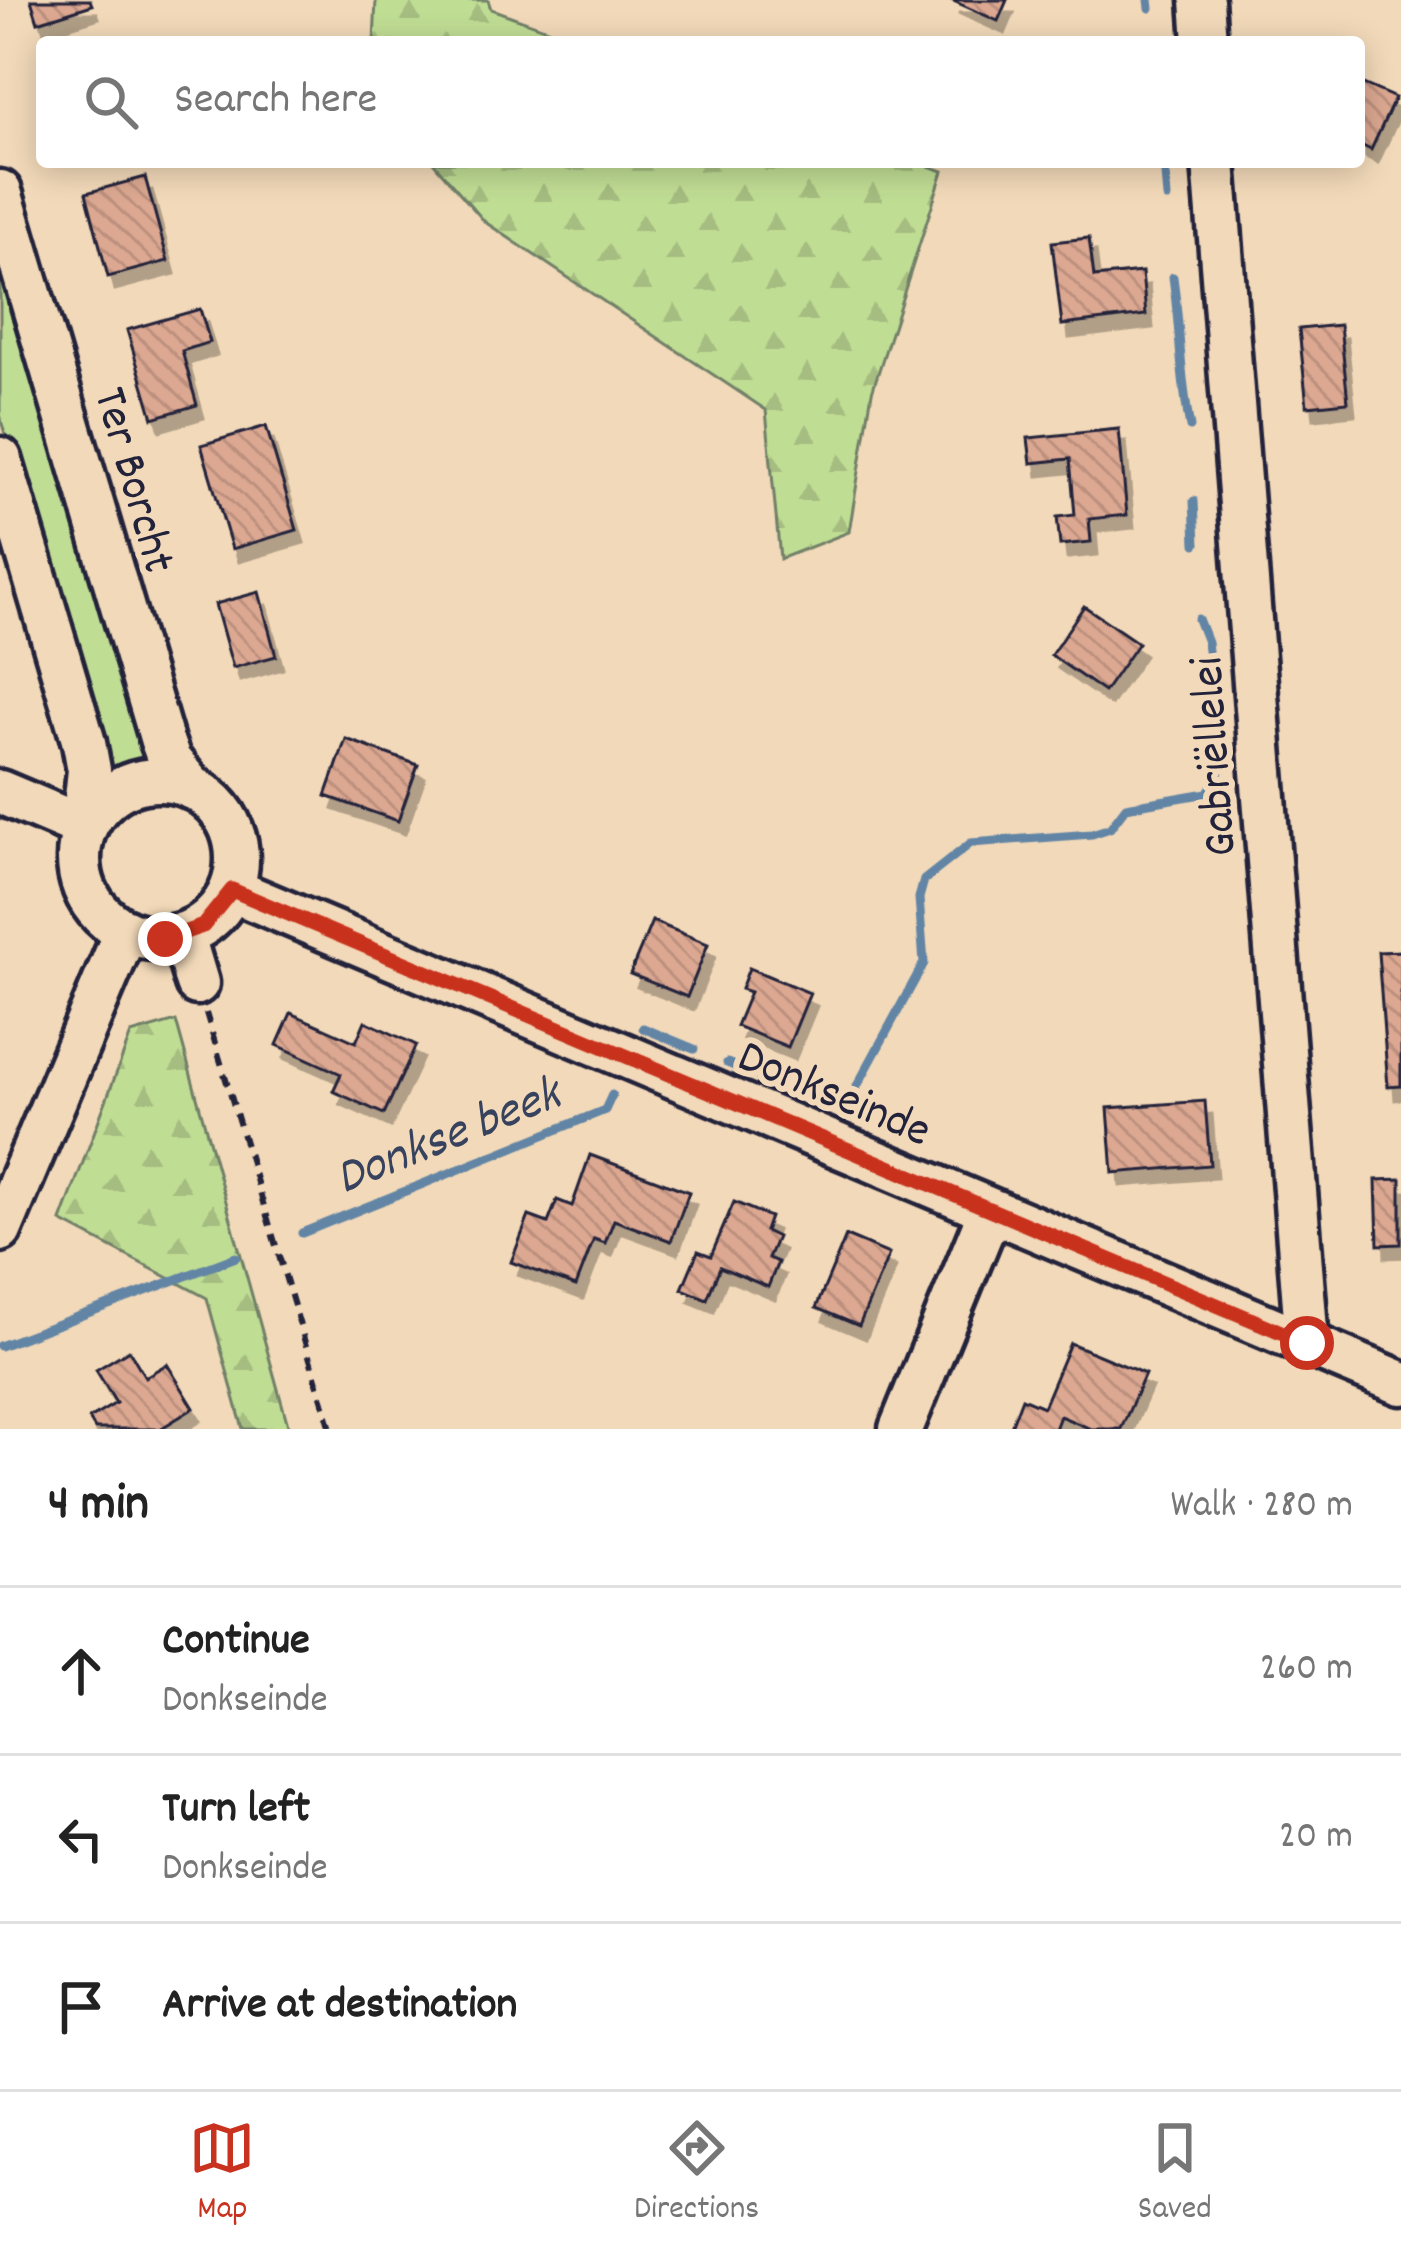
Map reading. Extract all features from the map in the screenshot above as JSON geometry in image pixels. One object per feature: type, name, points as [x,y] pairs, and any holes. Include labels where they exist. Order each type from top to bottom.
[{"type":"street","points":[[1202,0],[1205,36]]},
{"type":"street","name":"Gabriëllelei","points":[[1214,168],[1307,1343]]},
{"type":"street","name":"Ter Borcht","points":[[0,192],[162,741],[169,760],[192,788]]},
{"type":"street","points":[[0,459],[84,743],[89,770],[79,842],[82,880],[99,911],[126,932],[146,938],[183,936],[203,926],[232,890],[238,855],[233,833],[217,808],[192,788],[163,778],[119,790],[95,807],[83,827]]},
{"type":"street","points":[[0,792],[83,827]]},
{"type":"street","name":"Donkseinde","points":[[232,890],[1401,1383]]},
{"type":"street","points":[[0,1230],[126,932]]},
{"type":"street","points":[[183,936],[197,983]]},
{"type":"street","points":[[901,1429],[990,1211]]},
{"type":"path","points":[[197,983],[331,1429]]},
{"type":"green space","points":[[376,0],[488,0],[491,9],[566,36],[374,36]]},
{"type":"green space","points":[[438,168],[943,171],[872,392],[849,532],[780,559],[766,410],[485,222]]},
{"type":"green space","points":[[0,226],[149,757],[132,771],[111,769],[99,752],[0,417]]},
{"type":"green space","points":[[176,1021],[289,1429],[243,1429],[207,1298],[61,1221],[131,1034]]},
{"type":"building","points":[[31,0],[90,0],[92,5],[38,22]]},
{"type":"building","points":[[951,0],[1007,0],[998,21]]},
{"type":"building","points":[[1365,85],[1395,98],[1371,150],[1365,147]]},
{"type":"building","points":[[145,177],[168,261],[108,277],[86,193]]},
{"type":"building","points":[[1089,238],[1094,277],[1142,272],[1146,315],[1062,325],[1052,242]]},
{"type":"building","points":[[200,309],[210,342],[182,351],[197,405],[153,418],[127,330]]},
{"type":"building","points":[[1340,325],[1348,402],[1307,406],[1299,329]]},
{"type":"building","points":[[266,426],[297,530],[232,549],[201,445]]},
{"type":"building","points":[[1119,429],[1127,515],[1089,519],[1091,542],[1060,545],[1057,517],[1075,515],[1070,459],[1031,463],[1028,438]]},
{"type":"building","points":[[259,592],[276,656],[233,668],[215,604]]},
{"type":"building","points":[[1084,606],[1138,643],[1104,692],[1051,655]]},
{"type":"building","points":[[346,739],[418,765],[398,821],[326,796]]},
{"type":"building","points":[[652,921],[708,944],[687,997],[630,974]]},
{"type":"building","points":[[1401,951],[1401,1086],[1388,1087],[1378,952]]},
{"type":"building","points":[[749,968],[810,993],[788,1047],[736,1026],[750,992],[741,989]]},
{"type":"building","points":[[291,1013],[356,1042],[365,1021],[416,1045],[384,1114],[333,1091],[341,1074],[277,1045]]},
{"type":"building","points":[[1205,1101],[1210,1165],[1113,1173],[1108,1108]]},
{"type":"building","points":[[590,1155],[689,1192],[671,1241],[614,1220],[605,1243],[594,1239],[576,1286],[511,1262],[529,1216],[548,1223],[557,1200],[572,1206]]},
{"type":"building","points":[[1401,1179],[1401,1244],[1378,1245],[1376,1180]]},
{"type":"building","points":[[734,1202],[770,1217],[765,1231],[777,1237],[768,1258],[778,1262],[768,1287],[720,1267],[707,1299],[682,1289],[698,1251],[711,1256]]},
{"type":"building","points":[[846,1236],[889,1254],[859,1326],[816,1308]]},
{"type":"building","points":[[1070,1343],[1145,1374],[1121,1429],[1091,1429],[1060,1416],[1055,1429],[1010,1429],[1022,1398],[1043,1407]]},
{"type":"building","points":[[129,1350],[145,1377],[167,1364],[194,1408],[160,1429],[95,1429],[89,1419],[116,1403],[96,1370]]},
{"type":"waterway","name":"Donkse beek","points":[[1149,0],[1150,8]]},
{"type":"waterway","name":"Donkse beek","points":[[1164,168],[1167,198]]},
{"type":"waterway","name":"Donkse beek","points":[[1173,277],[1190,427]]},
{"type":"waterway","name":"Donkse beek","points":[[1194,501],[1196,544]]},
{"type":"waterway","name":"Donkse beek","points":[[727,1063],[844,1110],[924,963],[919,898],[924,880],[971,843],[1092,834],[1110,828],[1126,807],[1207,793],[1221,762],[1207,642],[1198,619]]},
{"type":"waterway","name":"Donkse beek","points":[[643,1028],[694,1049]]},
{"type":"waterway","name":"Donkse beek","points":[[302,1233],[605,1110],[612,1095]]},
{"type":"waterway","name":"Donkse beek","points":[[0,1346],[236,1257]]},
{"type":"route","points":[[165,939],[203,926],[232,890],[1307,1343]]}]
